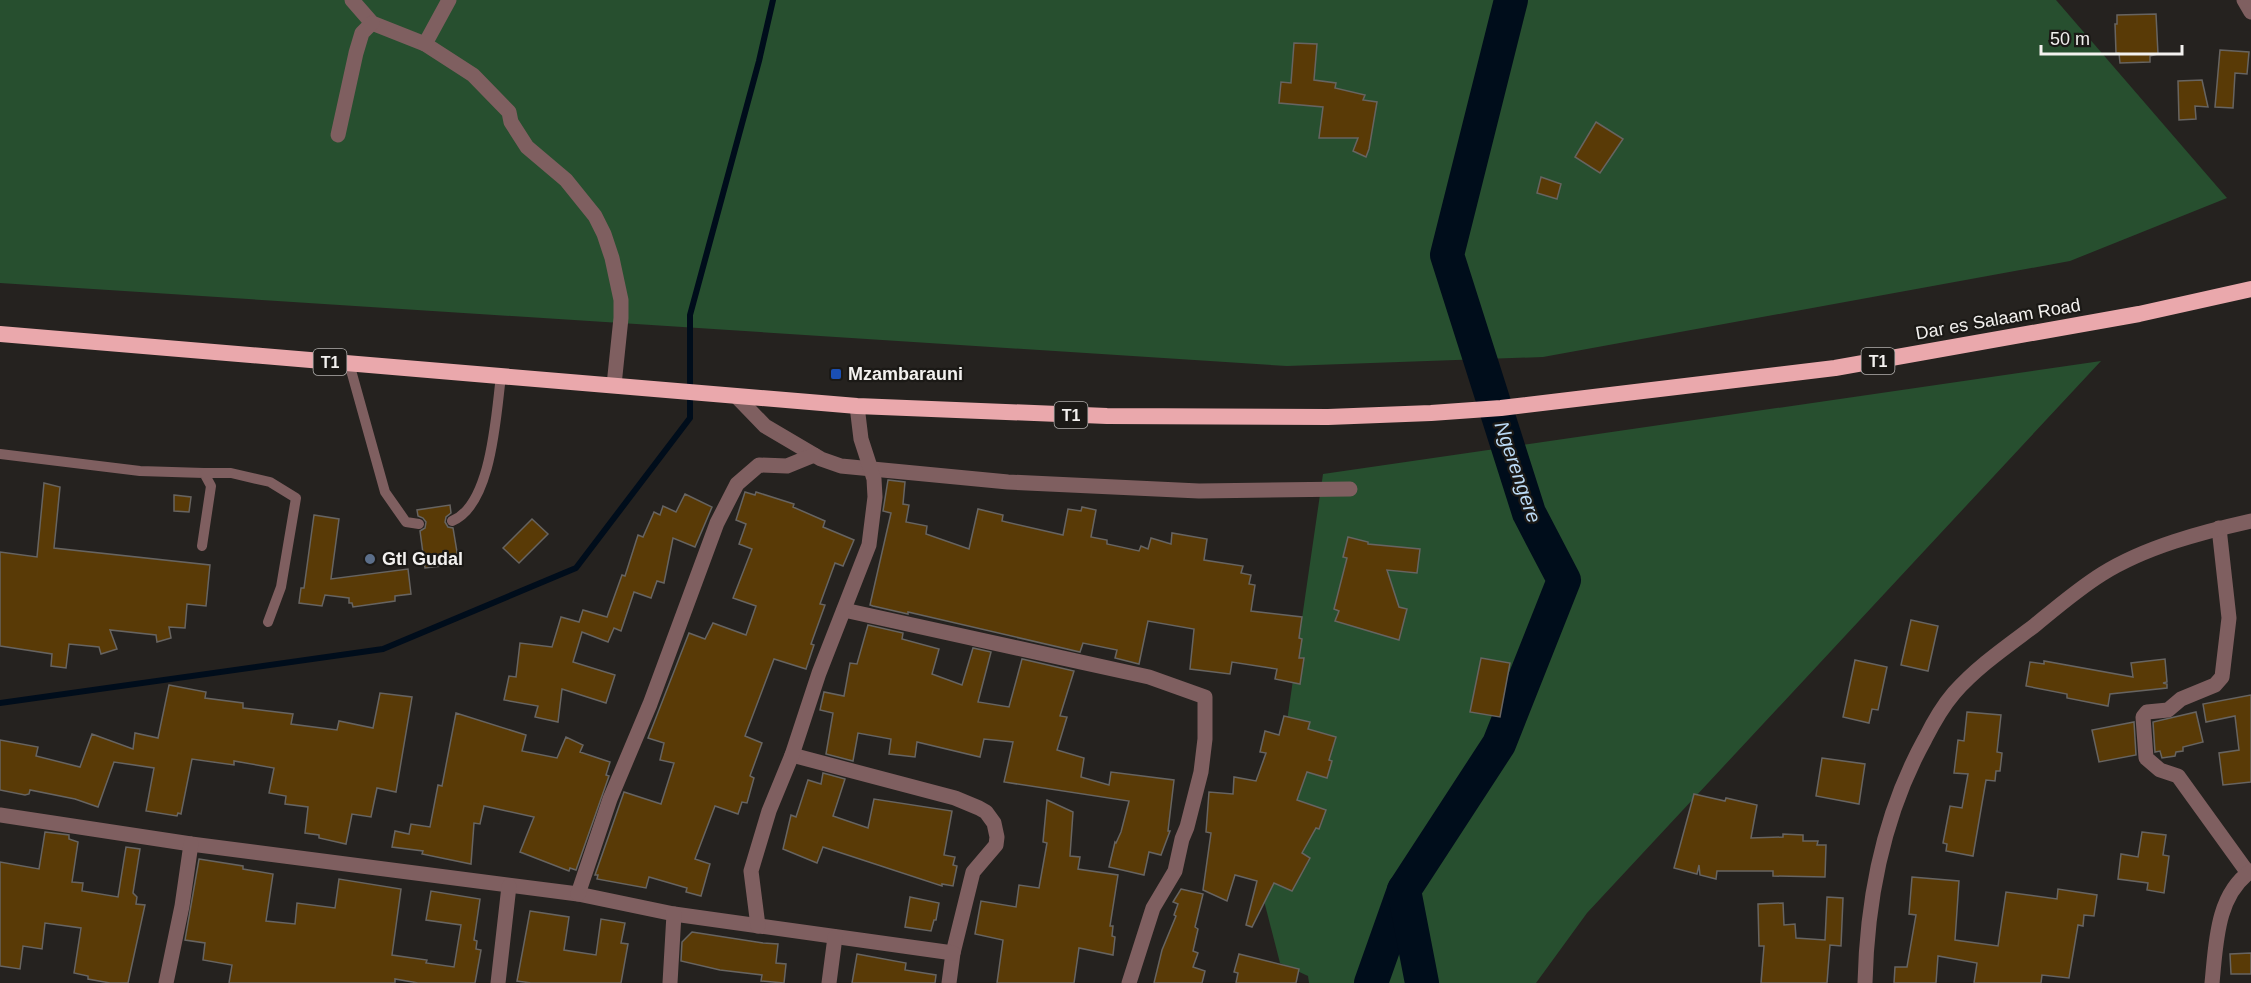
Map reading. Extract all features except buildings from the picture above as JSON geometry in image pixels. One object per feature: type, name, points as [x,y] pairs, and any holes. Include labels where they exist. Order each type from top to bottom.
[{"type":"highway","name":"Dar es Salaam Road","points":[[857,406],[1150,416],[1298,417],[1431,413],[1501,408],[1834,368],[2139,314],[2251,288]]},
{"type":"highway","name":"T1","points":[[0,334],[857,406]]},
{"type":"street","points":[[352,0],[372,23],[425,44],[473,75],[509,112],[511,122],[527,147],[566,180],[595,216],[612,258],[621,300],[614,386]]},
{"type":"street","points":[[425,44],[449,0]]},
{"type":"street","points":[[2244,0],[2251,12]]},
{"type":"street","points":[[338,135],[362,33],[372,23]]},
{"type":"street","points":[[736,396],[765,426],[827,463],[841,466],[991,482],[1199,491],[1350,489]]},
{"type":"street","points":[[758,926],[751,871],[769,811],[792,755],[819,673],[869,545],[875,497],[874,479],[861,440],[857,406]]},
{"type":"street","points":[[578,894],[610,800],[650,704],[717,523],[737,484],[759,465],[787,466],[814,455]]},
{"type":"street","points":[[1865,983],[1867,941],[1874,891],[1893,810],[1907,772],[1952,695],[1996,654],[2105,572],[2182,538],[2251,521]]},
{"type":"street","points":[[2212,983],[2218,930],[2223,909],[2232,890],[2249,872],[2185,789],[2178,776],[2160,770],[2146,758],[2143,717],[2147,712],[2168,710],[2181,699],[2215,685],[2222,677],[2229,618],[2219,528]]},
{"type":"street","points":[[844,610],[1149,677],[1205,698],[1205,739],[1201,772],[1187,827],[1175,871],[1153,908],[1129,983]]},
{"type":"street","points":[[792,755],[955,798],[979,808],[991,818],[996,830],[996,845],[973,872],[953,953],[949,983]]},
{"type":"street","points":[[0,815],[191,844],[578,894],[674,914],[953,953]]},
{"type":"street","points":[[166,983],[182,906],[191,844]]},
{"type":"street","points":[[498,983],[509,886]]},
{"type":"street","points":[[670,983],[674,914]]},
{"type":"street","points":[[829,983],[835,937]]},
{"type":"lane","points":[[349,363],[385,492],[406,522],[419,524]]},
{"type":"lane","points":[[452,521],[462,517],[477,495],[490,457],[501,376]]},
{"type":"lane","points":[[0,454],[140,471],[231,472],[270,482],[296,498],[281,587],[268,622]]},
{"type":"lane","points":[[202,546],[210,486],[204,473]]},
{"type":"green space","points":[[0,0],[2056,0],[2227,198],[2070,261],[1543,357],[1287,366],[0,283]]},
{"type":"green space","points":[[2101,361],[1587,913],[1536,983],[1309,983],[1308,976],[1280,963],[1262,893],[1323,474]]},
{"type":"waterway","points":[[0,703],[383,649],[576,568],[690,418],[690,315],[759,61],[773,0]]},
{"type":"waterway","name":"Ngerengere","points":[[1422,983],[1404,890],[1499,744],[1564,580],[1529,513],[1447,255],[1511,0]]},
{"type":"waterway","points":[[1371,983],[1404,890]]},
{"type":"place","name":"Mzambarauni","points":[[836,374]]},
{"type":"place","name":"Gtl Gudal","points":[[370,559]]}]
